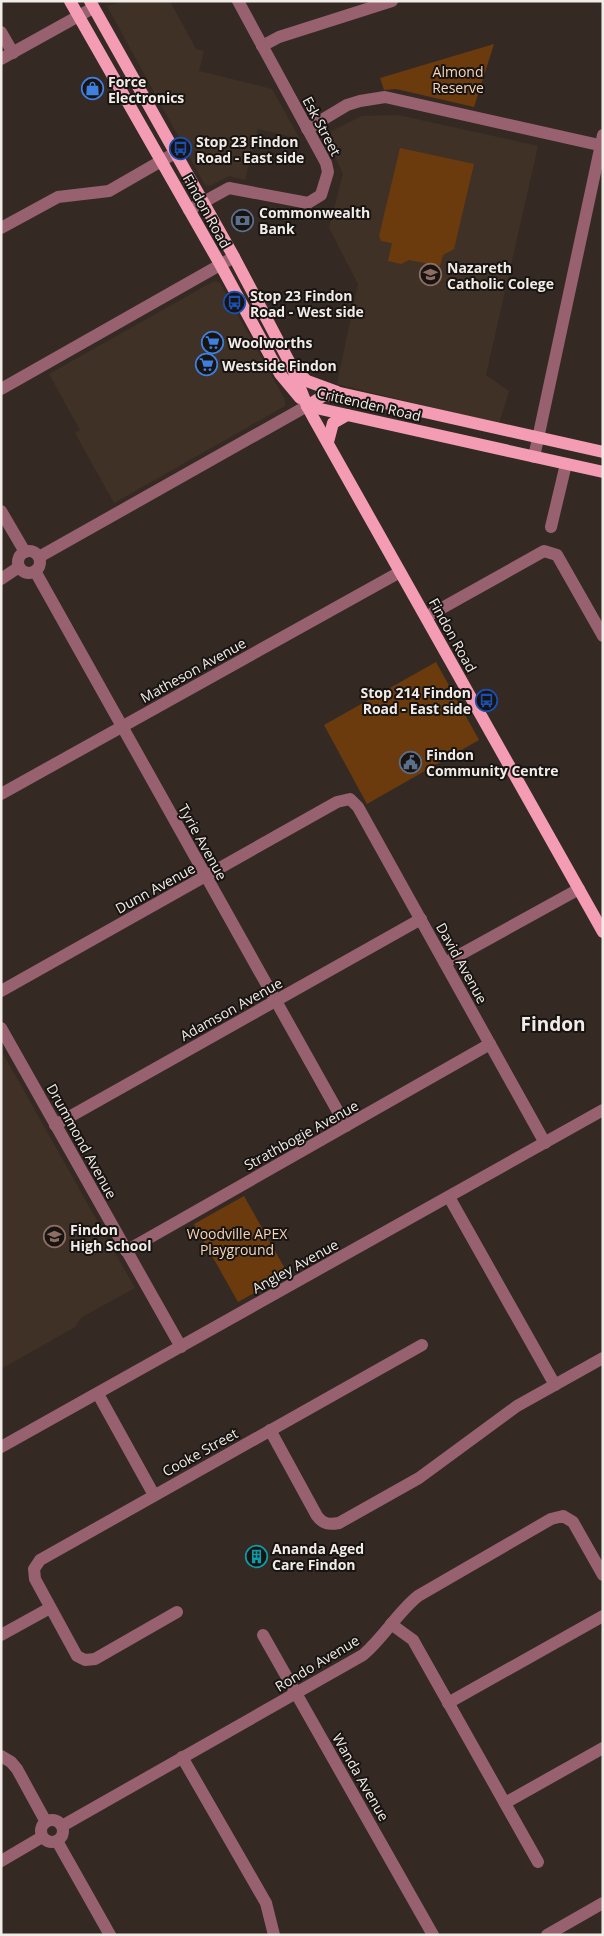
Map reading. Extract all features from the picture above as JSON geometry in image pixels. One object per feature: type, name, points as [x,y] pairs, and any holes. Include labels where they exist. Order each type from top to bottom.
[{"type":"main road","name":"Findon Road","points":[[70,1],[220,264],[280,374],[307,406],[328,442],[603,932]]},
{"type":"main road","name":"Findon Road","points":[[91,5],[234,257],[293,368],[307,406]]},
{"type":"main road","points":[[245,311],[263,314]]},
{"type":"main road","points":[[293,368],[307,382],[340,393]]},
{"type":"main road","name":"Crittenden Road","points":[[307,406],[317,399],[340,393],[603,452]]},
{"type":"main road","name":"Crittenden Road","points":[[307,406],[603,472]]},
{"type":"main road","points":[[328,442],[332,423],[347,415]]},
{"type":"street","name":"Esk Street","points":[[189,210],[229,188],[308,203],[321,195],[328,172],[326,163],[238,1]]},
{"type":"street","points":[[262,46],[279,37],[373,4],[392,1]]},
{"type":"street","points":[[1,59],[78,16],[91,5]]},
{"type":"street","points":[[1,32],[13,53]]},
{"type":"street","points":[[307,129],[347,105],[385,97],[602,143],[534,457]]},
{"type":"street","points":[[1,228],[58,197],[109,190],[175,153]]},
{"type":"street","points":[[1,388],[234,257]]},
{"type":"street","points":[[39,557],[307,406]]},
{"type":"street","points":[[551,527],[566,464]]},
{"type":"street","points":[[1,511],[25,552]]},
{"type":"street","points":[[426,617],[544,551],[558,555],[603,636]]},
{"type":"street","points":[[25,552],[34,552],[39,557],[40,563],[35,571],[28,573],[19,567],[19,557],[25,552]]},
{"type":"street","points":[[1,579],[19,567]]},
{"type":"street","name":"Tyrie Avenue","points":[[35,571],[346,1126]]},
{"type":"street","name":"Matheson Avenue","points":[[1,794],[400,572]]},
{"type":"street","name":"Dunn Avenue","points":[[1,991],[337,802],[350,799]]},
{"type":"street","name":"David Avenue","points":[[350,799],[358,807],[545,1143]]},
{"type":"street","points":[[445,963],[579,889]]},
{"type":"street","name":"Adamson Avenue","points":[[55,1125],[421,919]]},
{"type":"street","name":"Drummond Avenue","points":[[1,1028],[181,1347]]},
{"type":"street","name":"Strathbogie Avenue","points":[[126,1251],[490,1044]]},
{"type":"street","name":"Angley Avenue","points":[[1,1447],[603,1110]]},
{"type":"street","points":[[448,1197],[555,1384]]},
{"type":"street","name":"Cooke Street","points":[[177,1612],[95,1659],[85,1660],[77,1656],[50,1608],[35,1579],[34,1569],[40,1560],[422,1345]]},
{"type":"street","points":[[270,1430],[317,1516],[325,1524],[332,1525],[339,1523],[419,1478],[517,1406],[603,1358]]},
{"type":"street","points":[[98,1394],[154,1495]]},
{"type":"street","name":"Rondo Avenue","points":[[62,1826],[363,1655],[379,1640],[406,1606],[418,1596],[551,1519],[563,1516],[573,1522],[603,1574]]},
{"type":"street","points":[[1,1635],[50,1608]]},
{"type":"street","points":[[448,1703],[603,1616]]},
{"type":"street","points":[[391,1624],[413,1640],[538,1862]]},
{"type":"street","name":"Wanda Avenue","points":[[263,1635],[433,1935]]},
{"type":"street","points":[[505,1803],[603,1748]]},
{"type":"street","points":[[1,1756],[11,1762],[17,1769],[46,1822]]},
{"type":"street","points":[[182,1757],[266,1903],[274,1935]]},
{"type":"street","points":[[42,1838],[41,1827],[46,1822],[56,1820],[62,1826],[62,1835],[57,1842]]},
{"type":"street","points":[[42,1838],[48,1842],[57,1842]]},
{"type":"street","points":[[1,1861],[42,1838]]},
{"type":"street","points":[[57,1842],[110,1935]]},
{"type":"street","points":[[547,1935],[603,1903]]},
{"type":"shaded area","points":[[124,1],[170,1],[196,49],[204,51],[199,71],[272,89],[300,139],[258,129],[245,180],[229,176],[210,186],[205,185],[107,6]]},
{"type":"shaded area","name":"Nazareth Catholic Colege","points":[[398,115],[538,146],[486,375],[509,391],[499,424],[337,384],[358,284],[329,228],[343,174],[327,139],[330,132],[362,116]]},
{"type":"shaded area","points":[[214,281],[220,283],[285,400],[285,406],[114,503],[75,433],[80,430],[49,374]]},
{"type":"shaded area","name":"Findon High School","points":[[1,1050],[135,1288],[82,1317],[75,1327],[1,1369]]},
{"type":"green space","name":"Almond Reserve","points":[[494,44],[474,107],[396,89],[384,90],[380,78]]},
{"type":"green space","points":[[400,148],[474,164],[454,249],[443,255],[440,266],[409,260],[401,264],[388,261],[392,243],[381,241],[379,236]]},
{"type":"green space","points":[[436,662],[479,740],[367,804],[324,725]]},
{"type":"green space","name":"Woodville APEX Playground","points":[[244,1196],[288,1274],[238,1302],[194,1224]]},
{"type":"place","name":"Force Electronics","points":[[92,89]]},
{"type":"place","name":"Stop 23 Findon Road - East side","points":[[180,149]]},
{"type":"place","name":"Commonwealth Bank","points":[[243,220]]},
{"type":"place","name":"Nazareth Catholic Colege","points":[[431,275]]},
{"type":"place","name":"Stop 23 Findon Road - West side","points":[[234,303]]},
{"type":"place","name":"Woolworths","points":[[212,342]]},
{"type":"place","name":"Westside Findon","points":[[206,365]]},
{"type":"place","name":"Stop 214 Findon Road - East side","points":[[487,700]]},
{"type":"place","name":"Findon Community Centre","points":[[410,762]]},
{"type":"place","name":"Findon High School","points":[[54,1237]]},
{"type":"place","name":"Ananda Aged Care Findon","points":[[256,1556]]},
{"type":"district","name":"Findon","points":[[553,1024]]}]
